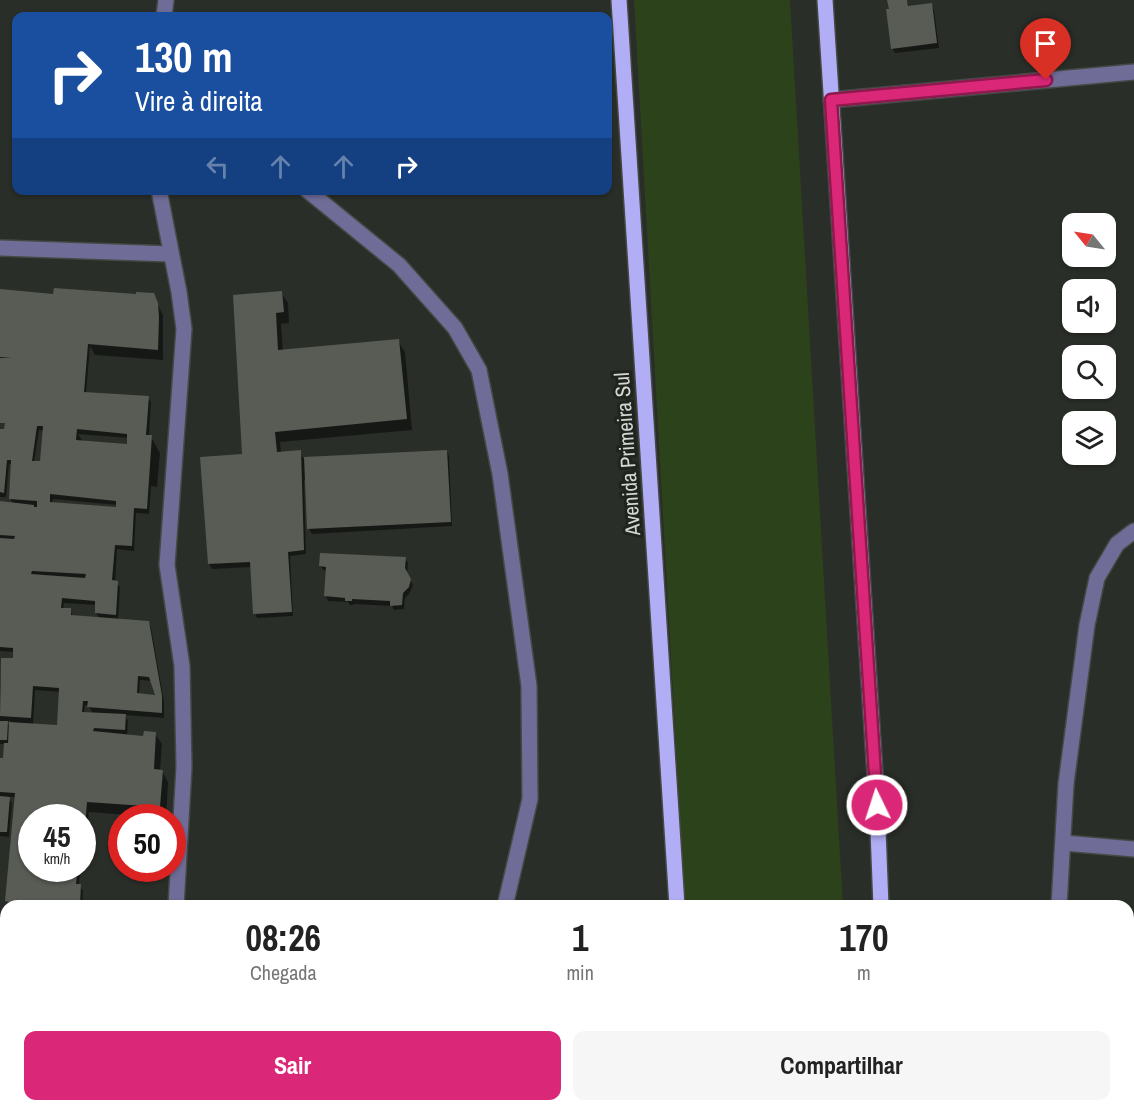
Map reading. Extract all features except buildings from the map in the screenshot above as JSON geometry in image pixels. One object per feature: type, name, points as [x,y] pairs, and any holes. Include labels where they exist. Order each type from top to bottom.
[{"type":"main road","name":"Avenida Primeira Sul","points":[[619,0],[677,900]]},
{"type":"main road","points":[[825,0],[877,805],[880,900]]},
{"type":"street","points":[[831,100],[1134,72]]},
{"type":"street","points":[[160,195],[184,329],[167,565],[182,666],[184,767],[176,900]]},
{"type":"street","points":[[313,195],[399,265],[455,328],[479,370],[501,474],[529,686],[530,799],[506,900]]},
{"type":"street","points":[[0,248],[171,254]]},
{"type":"street","points":[[1059,900],[1066,784],[1087,625],[1097,578],[1118,544],[1134,531]]},
{"type":"street","points":[[1064,843],[1134,849]]},
{"type":"green space","points":[[634,0],[790,0],[843,900],[685,900]]},
{"type":"route","points":[[877,805],[831,100],[1046,80]]}]
